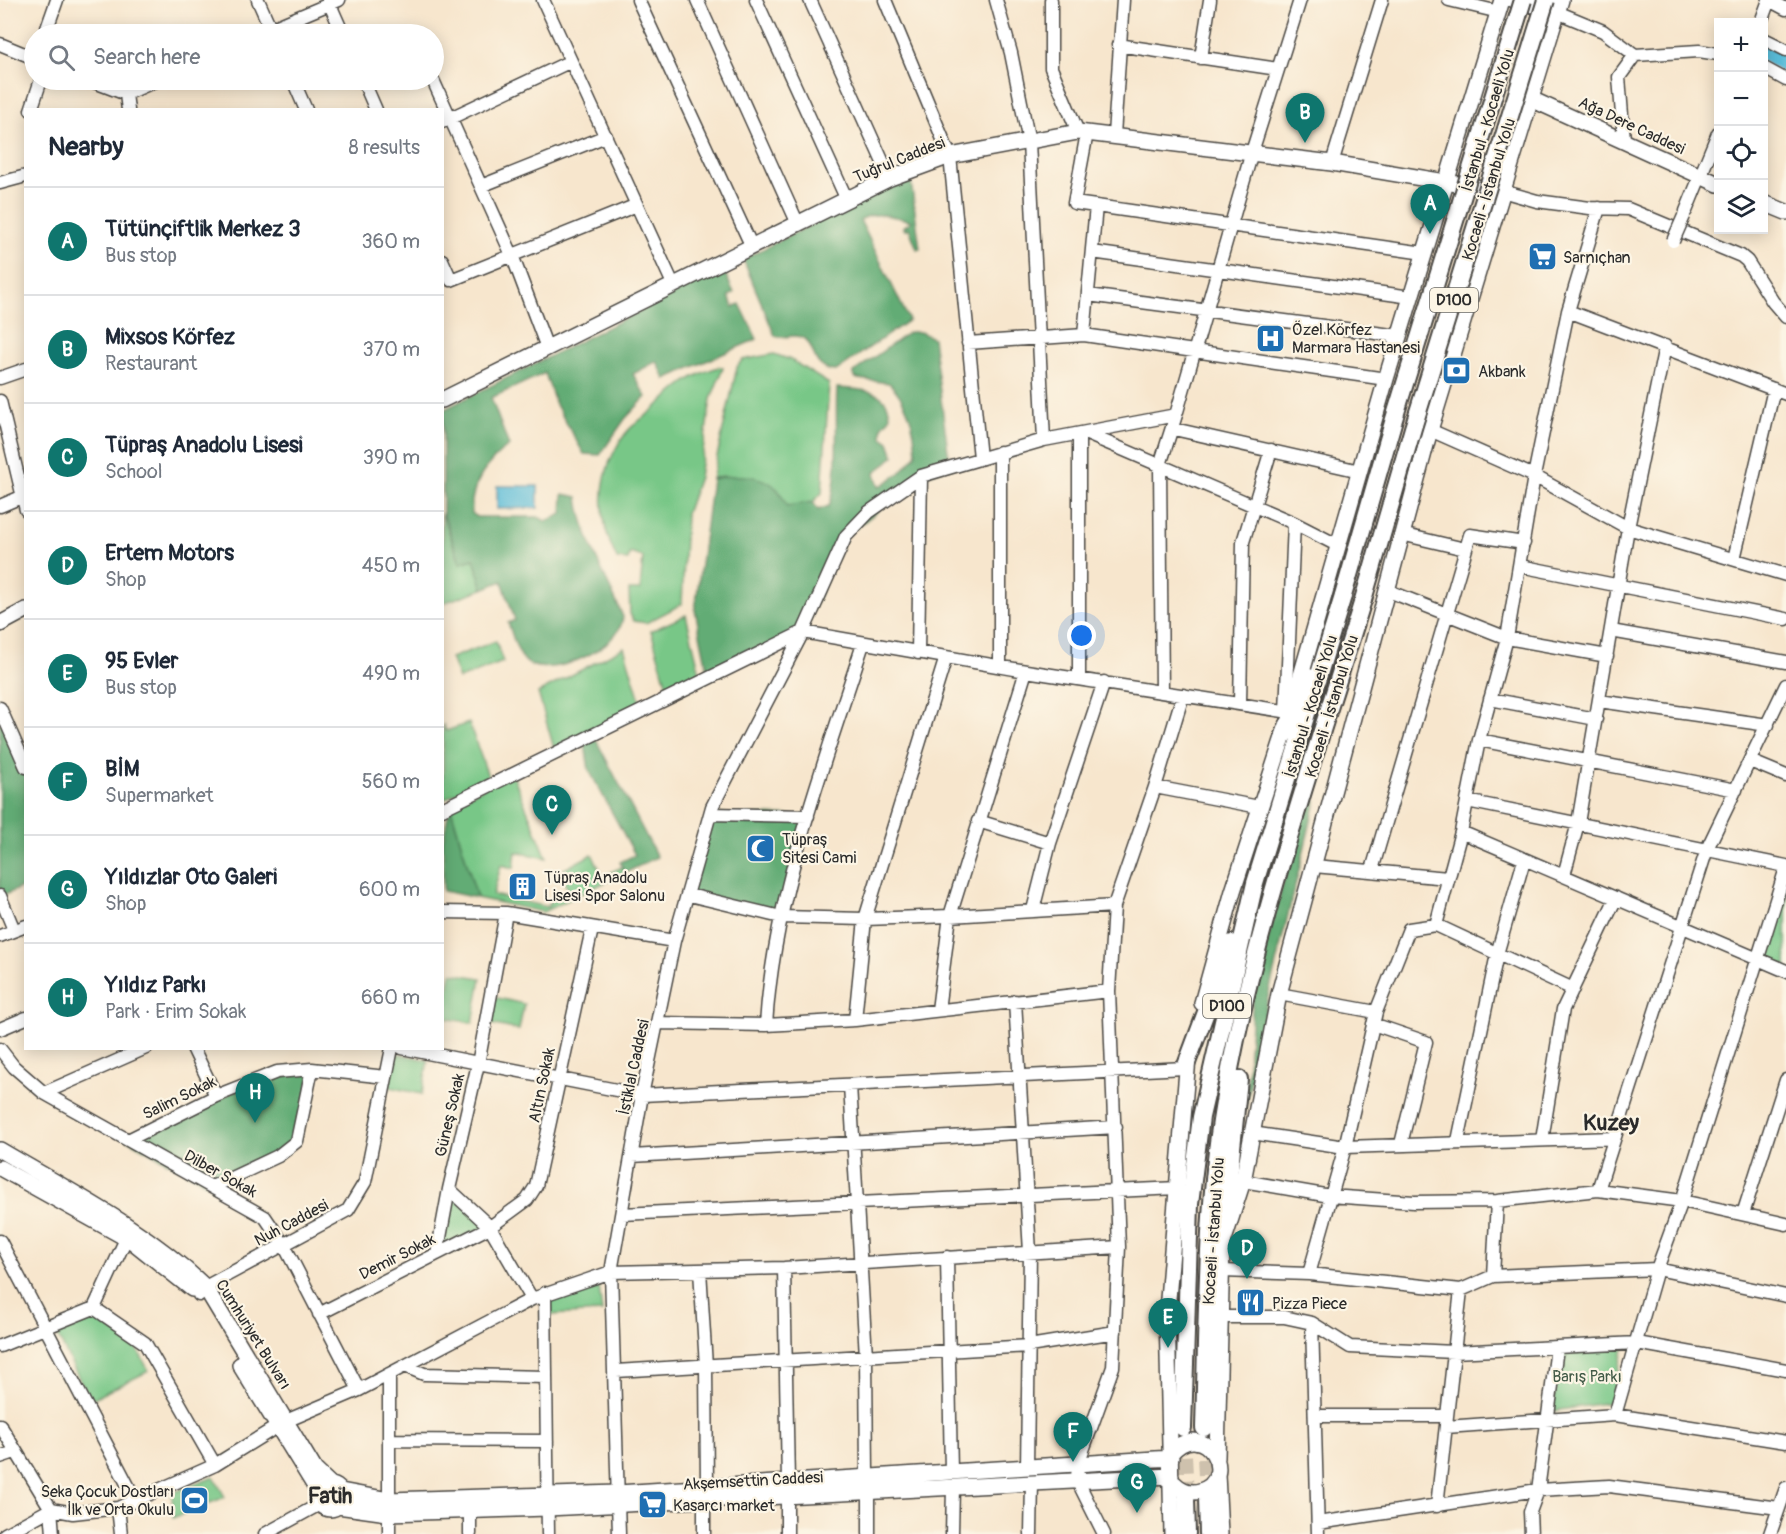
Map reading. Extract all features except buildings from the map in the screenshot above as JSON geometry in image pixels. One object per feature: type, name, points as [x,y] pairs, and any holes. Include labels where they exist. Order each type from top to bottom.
[{"type":"highway","name":"İstanbul - Kocaeli Yolu","points":[[1177,1428],[1190,1204],[1200,1117],[1255,883],[1523,0]]},
{"type":"highway","name":"Kocaeli - İstanbul Yolu","points":[[1204,1428],[1211,1206],[1221,1120],[1247,995],[1278,879],[1413,428],[1555,4]]},
{"type":"highway","points":[[1284,735],[1343,596]]},
{"type":"highway","points":[[1185,1068],[1255,883]]},
{"type":"highway","points":[[1222,1246],[1247,995]]},
{"type":"highway","points":[[1207,1497],[1208,1534]]},
{"type":"highway","points":[[1179,1501],[1186,1534]]},
{"type":"main road","points":[[1220,1534],[1217,1458],[1222,1246],[1243,1181],[1279,994],[1401,534],[1499,199],[1531,99],[1555,4],[1514,0]]},
{"type":"main road","points":[[1172,1534],[1179,1501],[1171,1478],[1171,1456],[1177,1428],[1167,1311],[1178,1188],[1185,1068],[1233,891],[1284,735],[1288,712],[1339,546],[1386,379],[1500,6]]},
{"type":"main road","name":"Ağa Dere Caddesi","points":[[1531,99],[1714,181]]},
{"type":"main road","name":"Tuğrul Caddesi","points":[[444,399],[890,178],[950,156],[1082,133],[1114,135],[1332,162],[1499,199]]},
{"type":"main road","points":[[1768,205],[1786,212]]},
{"type":"main road","points":[[0,624],[24,611]]},
{"type":"main road","name":"Cumhuriyet Bulvarı","points":[[0,1150],[129,1233],[179,1277],[202,1291],[281,1424],[330,1496]]},
{"type":"main road","name":"Cumhuriyet Bulvarı","points":[[0,1168],[129,1233]]},
{"type":"main road","points":[[1145,1460],[1158,1450],[1177,1428]]},
{"type":"main road","points":[[1171,1456],[1184,1443],[1200,1442],[1213,1451],[1217,1458]]},
{"type":"main road","name":"Akşemsettin Caddesi","points":[[952,1479],[1028,1467],[1145,1460],[1171,1456]]},
{"type":"main road","points":[[1171,1478],[1184,1490],[1200,1491],[1208,1487],[1217,1474]]},
{"type":"main road","points":[[1147,1476],[1179,1501]]},
{"type":"main road","name":"Akşemsettin Caddesi","points":[[389,1506],[618,1499],[952,1479],[1032,1482],[1147,1476],[1171,1478]]},
{"type":"main road","name":"Akşemsettin Caddesi","points":[[330,1496],[389,1506],[470,1511],[548,1502]]},
{"type":"street","points":[[49,24],[57,0]]},
{"type":"street","points":[[258,0],[268,24]]},
{"type":"street","points":[[543,0],[673,284]]},
{"type":"street","points":[[638,0],[752,247]]},
{"type":"street","points":[[697,0],[798,224]]},
{"type":"street","points":[[756,0],[847,200]]},
{"type":"street","points":[[810,0],[890,178]]},
{"type":"street","points":[[885,0],[950,156],[980,458]]},
{"type":"street","points":[[996,0],[1011,53],[1029,142],[1044,440]]},
{"type":"street","points":[[1051,0],[1051,68],[1082,133],[1074,203],[1424,253]]},
{"type":"street","points":[[1114,135],[1118,45],[1123,0]]},
{"type":"street","points":[[1202,58],[1210,0]]},
{"type":"street","points":[[1332,162],[1382,0]]},
{"type":"street","points":[[1449,0],[1500,6]]},
{"type":"street","points":[[1762,18],[1769,0],[1786,9]]},
{"type":"street","points":[[287,24],[332,1],[340,24]]},
{"type":"street","points":[[1162,692],[1160,465],[1174,429],[1206,310],[1297,1]]},
{"type":"street","points":[[1555,4],[1603,31],[1635,55],[1699,51],[1714,53]]},
{"type":"street","points":[[1768,41],[1786,50]]},
{"type":"street","points":[[0,44],[24,54]]},
{"type":"street","points":[[1118,45],[1278,69]]},
{"type":"street","points":[[1624,140],[1618,76],[1635,55]]},
{"type":"street","points":[[546,348],[512,255],[481,186],[447,120],[570,61]]},
{"type":"street","points":[[1768,70],[1786,80]]},
{"type":"street","points":[[32,108],[38,90]]},
{"type":"street","points":[[116,90],[126,94],[135,90]]},
{"type":"street","points":[[297,90],[305,108]]},
{"type":"street","points":[[367,90],[375,108]]},
{"type":"street","points":[[436,90],[443,108]]},
{"type":"street","points":[[126,94],[128,108]]},
{"type":"street","points":[[481,186],[606,136]]},
{"type":"street","points":[[1673,241],[1714,146]]},
{"type":"street","points":[[0,183],[24,177]]},
{"type":"street","points":[[1499,199],[1599,208],[1628,208],[1741,256],[1747,261],[1773,302],[1786,317]]},
{"type":"street","points":[[444,264],[451,280],[637,205]]},
{"type":"street","points":[[1084,335],[1096,206]]},
{"type":"street","points":[[1436,925],[1461,832],[1479,740],[1507,638],[1534,476],[1568,311],[1599,208]]},
{"type":"street","points":[[1092,252],[1411,297]]},
{"type":"street","points":[[1088,295],[1399,336]]},
{"type":"street","points":[[1568,311],[1665,346],[1780,392],[1734,559]]},
{"type":"street","points":[[968,343],[1038,336],[1084,335],[1194,353],[1386,379]]},
{"type":"street","points":[[1564,875],[1578,823],[1628,528],[1665,346]]},
{"type":"street","points":[[0,378],[24,370]]},
{"type":"street","points":[[0,401],[24,496],[0,506]]},
{"type":"street","name":"İstiklal Caddesi","points":[[619,1534],[616,1371],[611,1272],[642,1095],[659,1023],[674,941],[710,814],[803,632],[846,536],[869,512],[921,477],[1044,440],[1176,415]]},
{"type":"street","points":[[1174,429],[1360,471]]},
{"type":"street","points":[[1430,430],[1534,476],[1628,528],[1786,575]]},
{"type":"street","points":[[1079,678],[1083,434],[1253,505],[1339,546]]},
{"type":"street","points":[[1240,704],[1243,542],[1271,450]]},
{"type":"street","points":[[1000,452],[1000,666]]},
{"type":"street","points":[[918,652],[921,477]]},
{"type":"street","points":[[444,808],[803,632],[1026,671],[1288,712],[1294,523]]},
{"type":"street","points":[[1401,534],[1465,549]]},
{"type":"street","points":[[1372,870],[1470,535],[1524,543]]},
{"type":"street","points":[[1520,566],[1786,618]]},
{"type":"street","points":[[1386,590],[1507,638],[1607,656]]},
{"type":"street","points":[[1611,631],[1786,662]]},
{"type":"street","points":[[766,1025],[769,982],[781,917],[808,816],[863,644]]},
{"type":"street","points":[[855,1020],[866,919],[946,657]]},
{"type":"street","points":[[938,1010],[950,916],[1026,671]]},
{"type":"street","points":[[1033,910],[1050,843],[1104,682]]},
{"type":"street","points":[[1598,1190],[1707,849],[1768,725],[1783,702],[1786,685]]},
{"type":"street","points":[[1104,1534],[1077,1480],[1078,1464],[1113,1367],[1116,1332],[1119,1247],[1109,991],[1114,906],[1155,787],[1183,695]]},
{"type":"street","points":[[1490,699],[1596,719]]},
{"type":"street","points":[[1599,701],[1768,725]]},
{"type":"street","points":[[0,708],[3,722],[24,763]]},
{"type":"street","points":[[1479,740],[1736,790]]},
{"type":"street","points":[[1750,761],[1786,776]]},
{"type":"street","points":[[1155,787],[1259,807]]},
{"type":"street","points":[[1467,801],[1786,867],[1756,957],[1682,1201],[1657,1269],[1615,1415]]},
{"type":"street","points":[[710,814],[808,816]]},
{"type":"street","points":[[978,821],[1050,843]]},
{"type":"street","points":[[1461,832],[1756,957],[1786,972]]},
{"type":"street","points":[[1458,1142],[1497,954],[1524,860]]},
{"type":"street","points":[[1314,866],[1448,878]]},
{"type":"street","points":[[688,895],[781,917],[866,919],[1114,906]]},
{"type":"street","points":[[0,896],[20,928],[0,936]]},
{"type":"street","points":[[1542,1140],[1563,1009],[1616,898]]},
{"type":"street","points":[[444,912],[506,913],[674,941]]},
{"type":"street","name":"Güneş Sokak","points":[[437,1254],[449,1189],[478,1064],[506,913]]},
{"type":"street","points":[[1309,1274],[1345,1146],[1374,1018],[1409,929],[1436,925],[1573,989]]},
{"type":"street","name":"Altın Sokak","points":[[490,1227],[527,1200],[536,1186],[592,929]]},
{"type":"street","points":[[659,1023],[766,1025],[855,1020],[1109,991]]},
{"type":"street","points":[[1279,994],[1374,1018],[1426,1042],[1401,1144]]},
{"type":"street","points":[[1015,1001],[1030,1252],[1028,1467]]},
{"type":"street","points":[[0,1029],[24,1019]]},
{"type":"street","name":"Dilber Sokak","points":[[0,1049],[14,1067],[44,1093],[265,1217],[284,1245],[358,1390]]},
{"type":"street","points":[[44,1093],[141,1050]]},
{"type":"street","points":[[194,1050],[216,1096]]},
{"type":"street","name":"Nuh Caddesi","points":[[202,1291],[348,1210],[365,1182],[392,1050]]},
{"type":"street","points":[[412,1050],[559,1081],[642,1095],[1185,1068]]},
{"type":"street","points":[[212,1187],[278,1156],[297,1141],[312,1069]]},
{"type":"street","name":"Salim Sokak","points":[[128,1140],[216,1096],[277,1072],[312,1069],[386,1077]]},
{"type":"street","points":[[1743,1214],[1786,1080]]},
{"type":"street","points":[[849,1085],[866,1356],[869,1534]]},
{"type":"street","points":[[632,1156],[854,1145],[1116,1127]]},
{"type":"street","points":[[1252,1133],[1345,1146],[1614,1138]]},
{"type":"street","points":[[1243,1181],[1330,1196],[1414,1202],[1497,1201],[1598,1190],[1682,1201],[1786,1224]]},
{"type":"street","points":[[622,1214],[1178,1188]]},
{"type":"street","points":[[449,1189],[490,1227],[532,1299]]},
{"type":"street","points":[[1493,1276],[1497,1201]]},
{"type":"street","name":"Demir Sokak","points":[[319,1314],[490,1227]]},
{"type":"street","points":[[0,1346],[94,1308],[129,1233]]},
{"type":"street","points":[[0,1241],[47,1326],[135,1499]]},
{"type":"street","points":[[5,1534],[51,1509],[73,1513],[118,1508],[215,1465],[281,1424],[358,1390],[532,1299],[611,1272],[784,1268],[1119,1247]]},
{"type":"street","points":[[947,1257],[952,1534]]},
{"type":"street","points":[[784,1268],[788,1361],[787,1534]]},
{"type":"street","points":[[1222,1271],[1309,1274],[1461,1290],[1493,1276],[1657,1269],[1786,1296]]},
{"type":"street","points":[[700,1270],[706,1366],[704,1534]]},
{"type":"street","points":[[1437,1506],[1461,1290]]},
{"type":"street","points":[[545,1293],[548,1534]]},
{"type":"street","points":[[94,1308],[146,1343],[215,1465]]},
{"type":"street","points":[[1219,1317],[1284,1317],[1312,1323],[1350,1347],[1454,1352],[1637,1343],[1786,1370]]},
{"type":"street","points":[[1312,1323],[1318,1528],[1437,1506],[1538,1491],[1609,1486],[1779,1508]]},
{"type":"street","points":[[616,1371],[1029,1346],[1116,1332]]},
{"type":"street","points":[[1531,1534],[1530,1512],[1538,1491],[1557,1348]]},
{"type":"street","points":[[405,1366],[424,1374],[546,1377]]},
{"type":"street","points":[[389,1374],[389,1534]]},
{"type":"street","points":[[1316,1416],[1446,1422],[1549,1421],[1615,1415],[1786,1442]]},
{"type":"street","points":[[0,1425],[51,1509],[53,1534]]},
{"type":"street","points":[[389,1440],[547,1441]]},
{"type":"street","points":[[0,1457],[15,1452]]},
{"type":"street","points":[[1031,1534],[1032,1482]]},
{"type":"street","points":[[1770,1534],[1786,1488]]},
{"type":"street","points":[[265,1534],[330,1496]]},
{"type":"street","points":[[118,1508],[121,1534]]},
{"type":"street","points":[[470,1511],[470,1534]]},
{"type":"green space","points":[[911,181],[920,249],[917,249],[909,228],[905,230],[903,227],[912,221],[879,215],[860,220],[909,320],[836,371],[828,370],[817,361],[804,338],[775,336],[743,259],[893,184]]},
{"type":"green space","points":[[723,269],[734,293],[729,296],[733,307],[740,304],[757,339],[665,379],[657,361],[633,374],[646,397],[625,419],[600,455],[584,454],[555,403],[545,373],[491,398],[509,446],[487,466],[481,475],[474,494],[472,513],[477,517],[538,517],[546,521],[562,514],[563,494],[578,497],[580,512],[596,558],[623,617],[611,639],[599,649],[585,657],[554,667],[529,664],[521,656],[508,623],[515,620],[502,581],[483,589],[474,559],[460,563],[444,516],[444,409]]},
{"type":"green space","points":[[909,332],[920,332],[933,338],[950,467],[921,477],[846,536],[803,632],[709,678],[695,610],[712,479],[728,476],[755,477],[777,489],[787,506],[813,502],[818,510],[829,506],[835,481],[837,388],[872,392],[885,401],[889,408],[890,418],[882,427],[882,437],[889,442],[894,456],[875,473],[879,487],[900,473],[916,455],[910,416],[902,398],[889,383],[858,379],[854,377],[854,372]]},
{"type":"green space","points":[[774,354],[791,360],[829,384],[822,493],[813,502],[787,507],[777,489],[722,476],[712,479],[737,367],[742,360]]},
{"type":"green space","points":[[719,367],[723,368],[711,399],[699,477],[686,514],[682,604],[646,623],[634,621],[630,614],[629,590],[640,590],[643,557],[630,553],[628,560],[617,559],[610,543],[603,511],[605,479],[609,463],[616,448],[632,427],[684,384],[699,374]]},
{"type":"green space","points":[[444,519],[460,563],[474,558],[483,589],[444,603]]},
{"type":"green space","points":[[686,615],[702,681],[670,697],[651,631]]},
{"type":"green space","points":[[496,641],[503,662],[459,679],[451,658]]},
{"type":"green space","points":[[624,647],[643,710],[555,752],[538,693]]},
{"type":"green space","points":[[6,721],[24,762],[24,886],[0,897],[0,724]]},
{"type":"green space","points":[[469,723],[488,776],[444,799],[444,726],[446,731]]},
{"type":"green space","points":[[593,734],[657,857],[625,873],[620,862],[635,855],[589,770],[584,738]]},
{"type":"green space","points":[[512,773],[547,858],[516,852],[514,868],[501,865],[493,895],[548,907],[549,902],[570,893],[559,872],[592,854],[603,876],[622,867],[625,873],[543,912],[477,898],[450,805]]},
{"type":"green space","points":[[1306,797],[1316,801],[1269,992],[1245,1111],[1253,994]]},
{"type":"green space","points":[[450,805],[477,898],[444,891],[444,835]]},
{"type":"green space","points":[[710,814],[808,816],[781,917],[689,895]]},
{"type":"green space","points":[[1786,883],[1786,967],[1761,956]]},
{"type":"green space","points":[[451,973],[481,978],[473,1023],[444,1018]]},
{"type":"green space","points":[[494,997],[524,1004],[519,1030],[490,1024]]},
{"type":"green space","points":[[396,1053],[428,1060],[422,1094],[389,1087]]},
{"type":"green space","points":[[312,1069],[297,1141],[212,1187],[128,1140],[277,1072]]},
{"type":"green space","points":[[449,1189],[490,1227],[437,1254]]},
{"type":"green space","points":[[591,1280],[599,1286],[602,1312],[551,1315],[549,1295]]},
{"type":"green space","points":[[89,1315],[135,1345],[149,1371],[90,1400],[54,1329]]},
{"type":"green space","name":"Barış Parkı","points":[[1624,1344],[1612,1402],[1553,1411],[1561,1348]]},
{"type":"green space","name":"Seka Çocuk Dostları İlk ve Orta Okulu","points":[[214,1477],[225,1497],[173,1518],[172,1493]]},
{"type":"water","points":[[497,486],[538,486],[538,508],[497,509]]},
{"type":"waterway","points":[[1768,54],[1786,65]]},
{"type":"tunnel","points":[[1183,1432],[1186,1498]]},
{"type":"tunnel","points":[[1204,1435],[1207,1497]]},
{"type":"place","name":"Mixsos Körfez","points":[[1305,143]]},
{"type":"place","name":"Tütünçiftlik Merkez 3","points":[[1430,234]]},
{"type":"place","name":"Sarnıçhan","points":[[1542,257]]},
{"type":"place","name":"Özel Körfez Marmara Hastanesi","points":[[1271,338]]},
{"type":"place","name":"Akbank","points":[[1457,371]]},
{"type":"place","name":"Tüpraş Anadolu Lisesi","points":[[552,835]]},
{"type":"place","name":"Tüpraş Sitesi Cami","points":[[761,848]]},
{"type":"place","name":"Tüpraş Anadolu Lisesi Spor Salonu","points":[[523,886]]},
{"type":"place","name":"Yıldız Parkı","points":[[255,1123]]},
{"type":"place","name":"Ertem Motors","points":[[1247,1279]]},
{"type":"place","name":"Pizza Piece","points":[[1251,1303]]},
{"type":"place","name":"95 Evler","points":[[1168,1348]]},
{"type":"place","name":"BİM","points":[[1073,1462]]},
{"type":"place","name":"Seka Çocuk Dostları İlk ve Orta Okulu","points":[[195,1500]]},
{"type":"place","name":"Kasarcı market","points":[[652,1505]]},
{"type":"place","name":"Yıldızlar Oto Galeri","points":[[1137,1513]]},
{"type":"district","name":"Kuzey","points":[[1611,1122]]},
{"type":"district","name":"Fatih","points":[[330,1495]]}]
